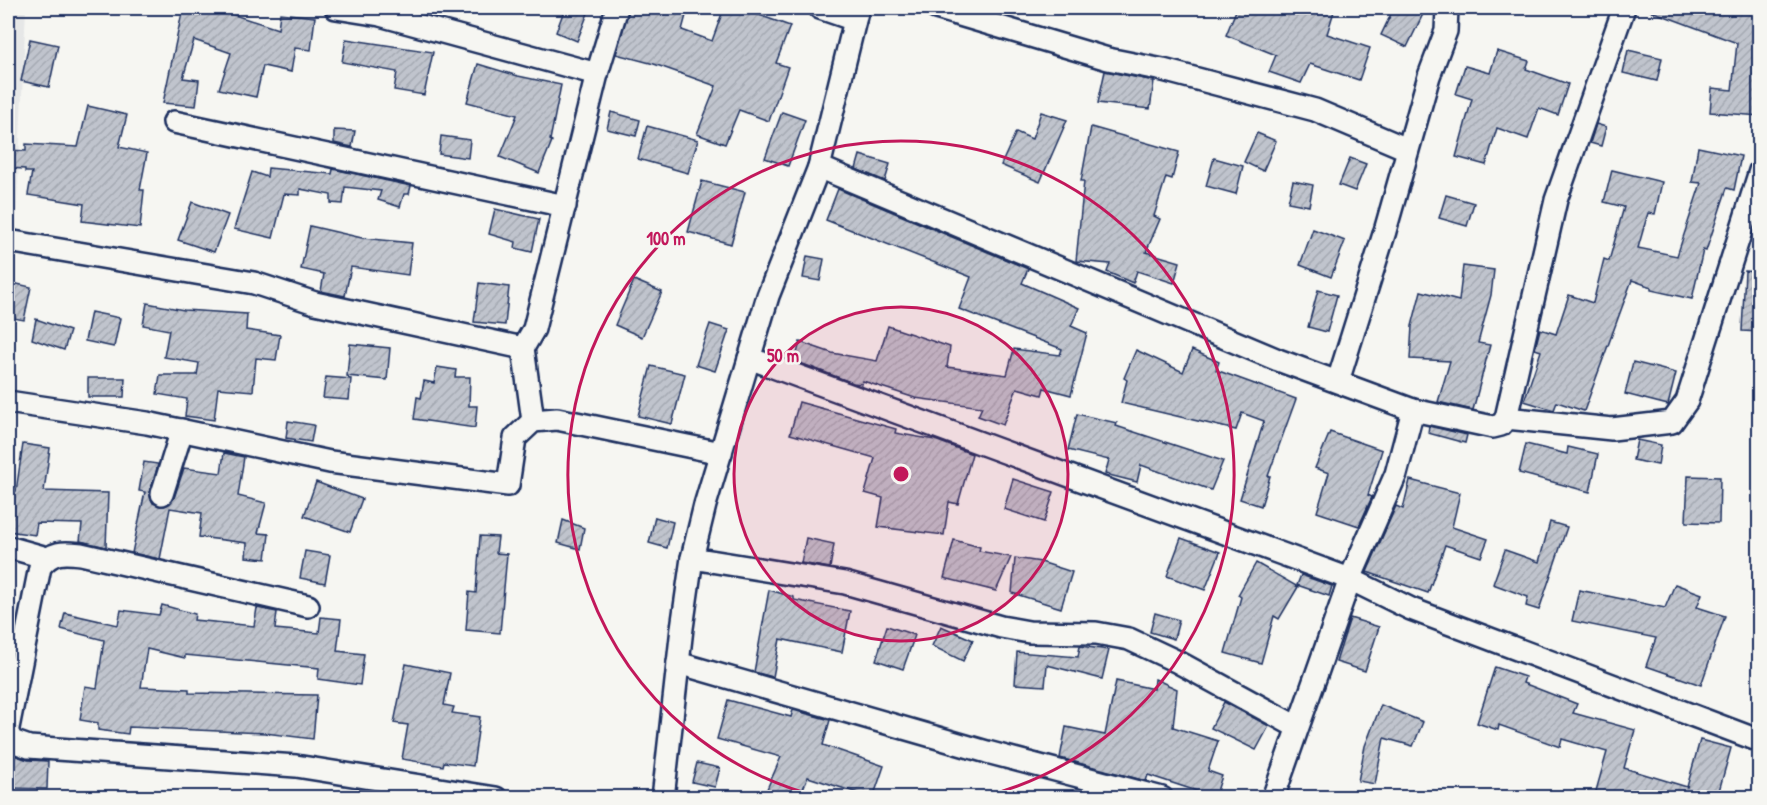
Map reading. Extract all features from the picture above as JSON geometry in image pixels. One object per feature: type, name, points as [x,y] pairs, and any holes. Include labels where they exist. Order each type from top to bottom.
[{"type":"street","points":[[336,8],[380,15],[597,74]]},
{"type":"street","points":[[533,421],[523,348],[534,329],[597,74],[617,8]]},
{"type":"street","points":[[663,798],[692,558],[768,296],[819,167],[857,14],[820,8]]},
{"type":"street","points":[[936,8],[1108,59],[1163,70],[1315,110],[1407,149]]},
{"type":"street","points":[[1338,381],[1429,76],[1446,31],[1447,8]]},
{"type":"street","points":[[819,167],[1278,360],[1413,410],[1492,428],[1501,424],[1506,417],[1556,200],[1624,8]]},
{"type":"street","points":[[174,122],[565,206]]},
{"type":"street","points":[[1506,417],[1612,429],[1672,422],[1687,400],[1760,171]]},
{"type":"street","points":[[8,241],[254,283],[315,303],[523,348]]},
{"type":"street","points":[[749,358],[1350,579],[1411,609],[1760,741]]},
{"type":"street","points":[[8,402],[70,409],[330,462],[508,485],[515,438],[533,421],[557,419],[721,453]]},
{"type":"street","points":[[1273,798],[1350,579],[1396,474],[1413,410]]},
{"type":"street","points":[[162,494],[182,430]]},
{"type":"street","points":[[8,547],[47,558]]},
{"type":"street","points":[[8,728],[40,567],[47,558],[60,552],[81,554],[308,606]]},
{"type":"street","points":[[692,558],[845,583],[1001,627],[1029,632],[1096,633],[1129,639],[1178,662],[1297,727]]},
{"type":"street","points":[[678,663],[987,753],[1162,798]]},
{"type":"street","points":[[8,733],[12,741],[29,747],[296,766],[496,798]]},
{"type":"shaded area","points":[[8,8],[26,8],[15,246],[8,246]]},
{"type":"building","points":[[183,8],[223,8],[222,11],[278,29],[280,13],[315,17],[311,50],[295,48],[291,72],[263,66],[256,97],[219,89],[231,53],[194,40],[183,78],[199,80],[196,106],[163,103]]},
{"type":"building","points":[[565,8],[590,8],[577,41],[556,32]]},
{"type":"building","points":[[629,8],[688,8],[682,30],[712,41],[724,8],[739,8],[790,26],[776,63],[788,67],[769,121],[739,110],[725,144],[697,134],[716,86],[654,64],[616,54]]},
{"type":"building","points":[[1237,8],[1335,8],[1327,34],[1370,48],[1359,80],[1310,64],[1301,83],[1269,72],[1276,55],[1226,35]]},
{"type":"building","points":[[1394,8],[1410,8],[1423,14],[1407,47],[1381,35]]},
{"type":"building","points":[[1643,8],[1760,8],[1760,116],[1710,112],[1712,88],[1732,90],[1737,43]]},
{"type":"building","points":[[30,39],[58,45],[49,87],[21,81]]},
{"type":"building","points":[[346,39],[433,52],[424,95],[394,90],[397,72],[342,62]]},
{"type":"building","points":[[1628,50],[1662,58],[1657,81],[1623,73]]},
{"type":"building","points":[[1497,51],[1529,61],[1526,69],[1568,84],[1558,115],[1539,108],[1528,139],[1497,128],[1486,165],[1456,157],[1472,99],[1456,94],[1465,66],[1490,73]]},
{"type":"building","points":[[478,64],[518,76],[561,85],[550,140],[552,141],[539,173],[500,157],[517,115],[467,102]]},
{"type":"building","points":[[1105,71],[1154,81],[1150,109],[1098,103]]},
{"type":"building","points":[[88,106],[127,115],[119,147],[147,153],[140,190],[144,190],[140,228],[82,221],[84,204],[28,195],[32,172],[25,172],[25,169],[8,168],[8,150],[26,151],[26,144],[78,147]]},
{"type":"building","points":[[611,112],[640,120],[636,136],[607,129]]},
{"type":"building","points":[[782,112],[805,120],[788,166],[765,158]]},
{"type":"building","points":[[1041,112],[1067,120],[1040,182],[1001,165],[1016,132],[1032,139]]},
{"type":"building","points":[[1596,124],[1606,127],[1601,146],[1590,143]]},
{"type":"building","points":[[647,126],[698,140],[688,173],[638,159]]},
{"type":"building","points":[[1091,127],[1179,152],[1172,179],[1166,177],[1154,216],[1160,219],[1146,252],[1180,262],[1174,283],[1137,271],[1133,283],[1107,272],[1110,264],[1076,261],[1084,181],[1081,181]]},
{"type":"building","points":[[334,130],[355,131],[352,147],[334,143]]},
{"type":"building","points":[[1257,133],[1276,141],[1263,171],[1244,162]]},
{"type":"building","points":[[441,136],[470,140],[468,158],[439,154]]},
{"type":"building","points":[[1698,147],[1741,156],[1734,190],[1727,188],[1706,251],[1703,250],[1692,299],[1651,290],[1651,287],[1632,280],[1584,411],[1557,402],[1554,410],[1524,401],[1541,351],[1535,349],[1540,329],[1556,334],[1569,295],[1593,303],[1604,259],[1609,261],[1624,207],[1604,202],[1612,170],[1662,182],[1655,214],[1648,213],[1638,248],[1677,256],[1701,183],[1692,182]]},
{"type":"building","points":[[860,155],[890,164],[885,181],[856,169]]},
{"type":"building","points":[[1214,158],[1243,166],[1236,194],[1206,186]]},
{"type":"building","points":[[1350,158],[1366,164],[1355,191],[1339,185]]},
{"type":"building","points":[[268,168],[332,174],[333,169],[411,186],[409,194],[404,194],[400,207],[378,200],[381,191],[345,187],[343,204],[331,203],[331,195],[300,189],[300,195],[284,194],[273,238],[234,229],[252,172],[267,177]]},
{"type":"building","points":[[702,181],[745,192],[731,244],[688,232]]},
{"type":"building","points":[[1293,181],[1313,185],[1309,206],[1288,202]]},
{"type":"building","points":[[838,189],[1028,269],[1022,283],[1079,308],[1071,326],[1087,333],[1071,395],[1044,388],[1042,395],[1017,388],[1003,425],[978,416],[982,407],[915,398],[863,381],[862,384],[853,383],[795,361],[800,342],[832,353],[877,361],[888,326],[950,347],[947,367],[1007,375],[1014,349],[1060,355],[1062,349],[959,309],[971,277],[826,220]]},
{"type":"building","points":[[1446,195],[1474,203],[1467,226],[1439,218]]},
{"type":"building","points":[[192,202],[228,215],[214,252],[178,240]]},
{"type":"building","points":[[495,209],[539,219],[532,252],[515,248],[516,242],[489,234]]},
{"type":"building","points":[[310,226],[362,238],[412,243],[408,275],[351,267],[345,296],[321,291],[324,274],[301,269]]},
{"type":"building","points":[[1313,229],[1345,241],[1331,277],[1300,265]]},
{"type":"building","points":[[807,256],[824,259],[820,281],[803,278]]},
{"type":"building","points":[[1463,266],[1494,270],[1491,295],[1478,343],[1490,345],[1473,410],[1438,402],[1450,361],[1410,359],[1412,326],[1421,291],[1459,301]]},
{"type":"building","points":[[1745,271],[1760,272],[1760,332],[1742,331]]},
{"type":"building","points":[[634,280],[662,292],[642,337],[615,325]]},
{"type":"building","points":[[8,282],[31,287],[24,320],[8,317]]},
{"type":"building","points":[[479,283],[509,287],[505,325],[474,322]]},
{"type":"building","points":[[1318,290],[1337,295],[1327,332],[1308,327]]},
{"type":"building","points":[[147,303],[184,310],[247,314],[246,330],[280,335],[276,360],[256,358],[253,391],[218,388],[214,420],[185,416],[187,399],[157,394],[160,375],[197,375],[199,363],[164,357],[169,330],[143,325]]},
{"type":"building","points":[[91,312],[120,318],[114,347],[85,341]]},
{"type":"building","points":[[36,319],[70,331],[64,350],[32,339]]},
{"type":"building","points":[[710,324],[729,330],[715,371],[696,365]]},
{"type":"building","points":[[350,344],[390,348],[387,380],[347,376]]},
{"type":"building","points":[[1136,350],[1183,372],[1192,350],[1219,362],[1216,370],[1296,399],[1268,476],[1270,476],[1261,506],[1240,499],[1264,421],[1242,413],[1236,430],[1121,403],[1127,380],[1124,378]]},
{"type":"building","points":[[1633,362],[1676,373],[1668,405],[1625,394]]},
{"type":"building","points":[[651,366],[685,374],[672,424],[638,416]]},
{"type":"building","points":[[437,367],[456,370],[455,377],[470,377],[469,406],[477,406],[475,428],[414,419],[417,397],[421,398],[424,381],[434,383]]},
{"type":"building","points":[[326,377],[351,379],[349,400],[323,398]]},
{"type":"building","points":[[88,378],[125,378],[124,397],[88,397]]},
{"type":"building","points":[[799,402],[896,429],[895,433],[935,440],[972,454],[958,504],[949,502],[944,535],[878,527],[883,498],[865,493],[875,458],[790,434]]},
{"type":"building","points":[[1077,414],[1117,423],[1116,426],[1223,461],[1211,490],[1141,465],[1137,482],[1105,474],[1109,460],[1068,450]]},
{"type":"building","points":[[288,421],[314,425],[311,442],[286,438]]},
{"type":"building","points":[[1429,426],[1467,435],[1465,443],[1428,433]]},
{"type":"building","points":[[1330,432],[1382,450],[1368,495],[1372,497],[1359,526],[1317,512],[1329,473],[1315,468]]},
{"type":"building","points":[[1637,440],[1661,445],[1658,465],[1633,460]]},
{"type":"building","points":[[23,444],[50,448],[44,491],[108,493],[106,547],[80,541],[82,524],[37,523],[35,535],[8,531],[8,490],[16,491]]},
{"type":"building","points":[[1526,444],[1567,454],[1568,447],[1598,454],[1590,492],[1519,473]]},
{"type":"building","points":[[224,453],[244,457],[238,496],[266,503],[258,533],[269,534],[266,559],[246,557],[247,543],[199,537],[202,513],[170,508],[160,559],[132,553],[145,492],[139,491],[144,462],[158,464],[150,496],[153,503],[164,506],[174,498],[184,468],[221,473]]},
{"type":"building","points":[[1688,476],[1720,477],[1719,523],[1686,522]]},
{"type":"building","points":[[1013,479],[1054,492],[1044,522],[1004,509]]},
{"type":"building","points":[[1410,480],[1460,493],[1452,527],[1488,539],[1481,557],[1445,545],[1428,593],[1367,572],[1396,506],[1403,509]]},
{"type":"building","points":[[316,482],[362,499],[350,532],[304,516]]},
{"type":"building","points":[[655,517],[673,522],[667,548],[649,543]]},
{"type":"building","points":[[563,520],[584,528],[580,549],[558,543]]},
{"type":"building","points":[[1550,522],[1567,527],[1539,610],[1526,606],[1528,597],[1493,584],[1505,550],[1539,562]]},
{"type":"building","points":[[480,536],[498,537],[496,553],[507,554],[500,633],[466,630],[469,592],[476,593]]},
{"type":"building","points":[[806,538],[834,544],[830,568],[801,563]]},
{"type":"building","points":[[1181,538],[1220,552],[1205,590],[1167,576]]},
{"type":"building","points":[[954,540],[980,547],[979,551],[1011,557],[996,591],[944,578]]},
{"type":"building","points":[[305,551],[330,555],[325,583],[300,578]]},
{"type":"building","points":[[1015,558],[1041,562],[1072,572],[1061,608],[1012,593]]},
{"type":"building","points":[[1256,563],[1298,587],[1279,619],[1274,616],[1261,663],[1225,653],[1241,597],[1238,595]]},
{"type":"building","points":[[1301,575],[1332,586],[1329,596],[1297,585]]},
{"type":"building","points":[[1675,584],[1702,594],[1697,607],[1725,616],[1701,685],[1646,666],[1656,638],[1572,621],[1579,590],[1665,608]]},
{"type":"building","points":[[769,590],[794,597],[794,600],[850,611],[842,652],[780,639],[773,677],[754,672]]},
{"type":"building","points":[[162,605],[195,614],[194,620],[254,626],[257,608],[277,612],[275,629],[319,633],[321,617],[341,619],[337,651],[364,654],[360,685],[318,679],[319,668],[185,655],[185,658],[147,649],[141,687],[189,689],[189,693],[317,695],[313,739],[265,733],[129,727],[128,734],[98,730],[98,723],[80,720],[85,686],[97,688],[104,640],[61,629],[65,613],[118,625],[121,610],[159,615]]},
{"type":"building","points":[[1155,613],[1179,620],[1174,639],[1150,632]]},
{"type":"building","points":[[1350,618],[1379,627],[1365,671],[1336,662]]},
{"type":"building","points":[[887,626],[915,635],[903,669],[876,660]]},
{"type":"building","points":[[941,626],[973,640],[963,661],[932,646]]},
{"type":"building","points":[[1080,646],[1109,650],[1102,679],[1047,665],[1045,686],[1015,684],[1017,652],[1078,657]]},
{"type":"building","points":[[406,664],[450,673],[444,705],[454,707],[452,713],[480,717],[473,766],[444,762],[443,766],[402,759],[408,725],[394,723]]},
{"type":"building","points":[[1495,667],[1525,677],[1523,683],[1577,704],[1573,713],[1635,730],[1624,768],[1687,787],[1700,740],[1731,748],[1717,798],[1594,798],[1607,752],[1562,739],[1560,747],[1499,725],[1498,730],[1477,723]]},
{"type":"building","points":[[1155,679],[1177,689],[1173,727],[1218,741],[1208,771],[1222,776],[1215,797],[1148,775],[1146,781],[1060,758],[1066,727],[1105,735],[1116,681],[1154,689]]},
{"type":"building","points":[[728,700],[791,717],[793,710],[830,720],[823,745],[884,766],[873,798],[808,777],[799,798],[763,798],[781,757],[717,739]]},
{"type":"building","points":[[1224,702],[1269,726],[1256,750],[1211,728]]},
{"type":"building","points":[[1381,705],[1423,722],[1413,746],[1384,738],[1375,784],[1358,781],[1365,746]]},
{"type":"building","points":[[8,753],[28,760],[48,761],[47,789],[8,788]]},
{"type":"building","points":[[697,763],[720,768],[715,787],[692,782]]}]
